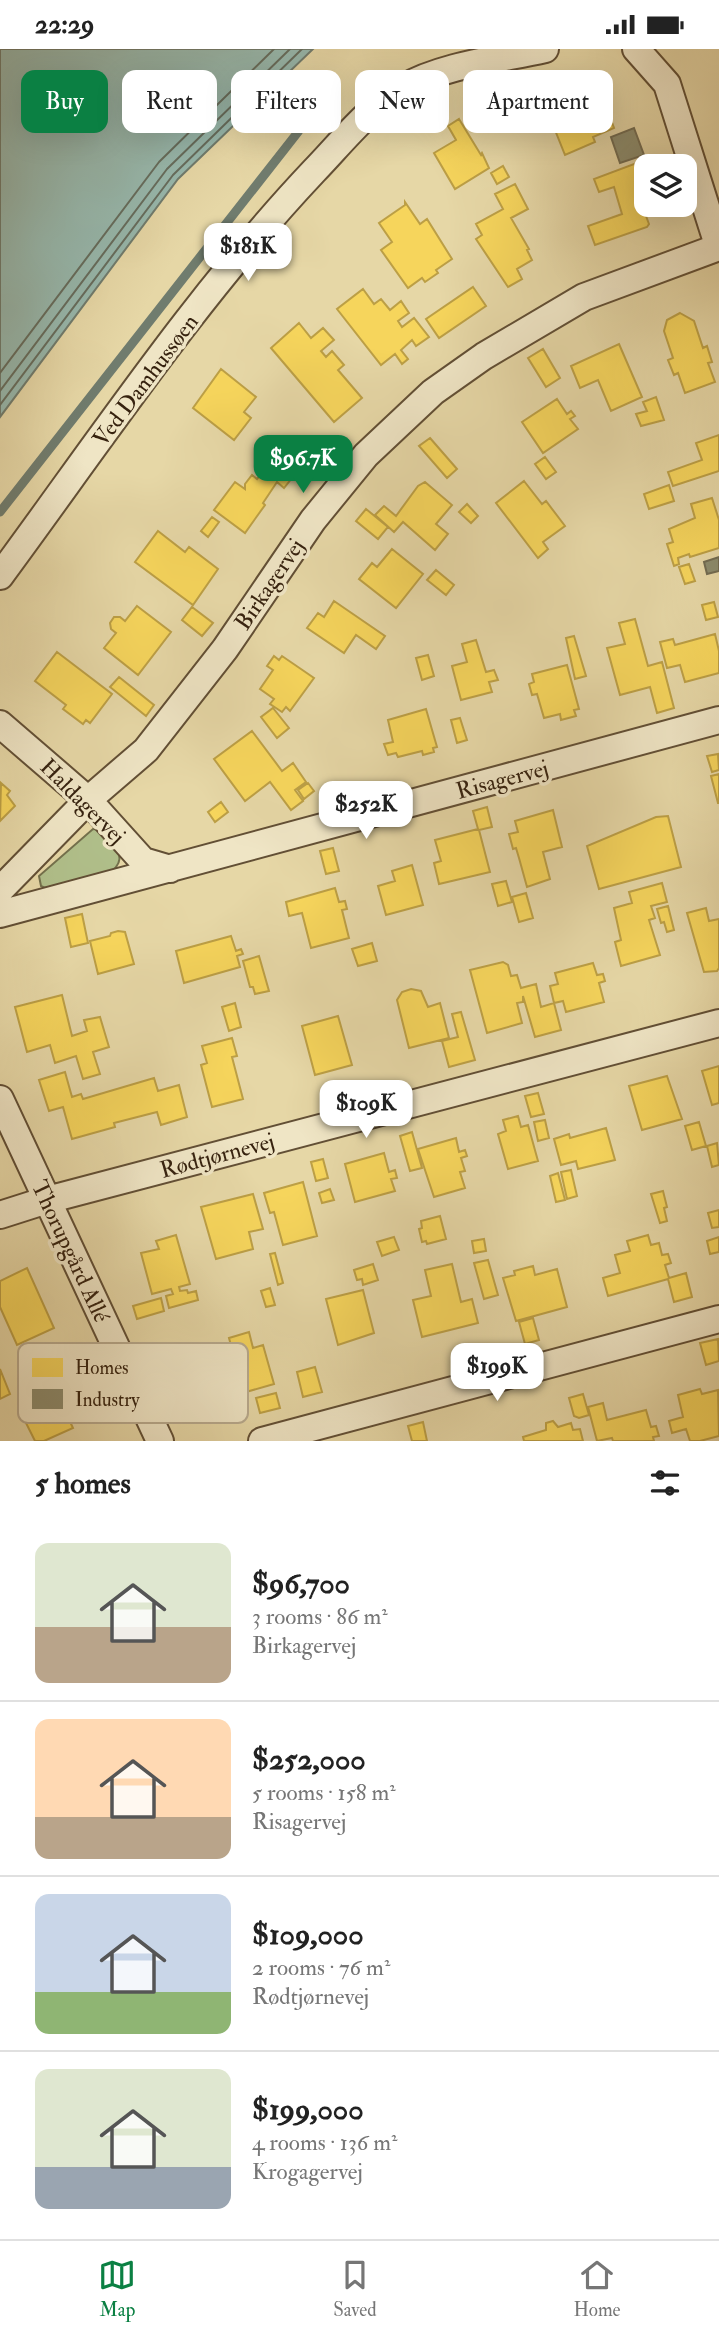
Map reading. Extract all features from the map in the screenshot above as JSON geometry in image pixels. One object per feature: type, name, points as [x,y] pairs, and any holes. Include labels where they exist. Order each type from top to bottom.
[{"type":"street","name":"Ved Damhussøen","points":[[0,576],[173,341],[269,219],[373,110],[404,87],[440,72],[545,49]]},
{"type":"street","points":[[636,49],[667,84],[719,247]]},
{"type":"street","name":"Birkagervej","points":[[0,890],[88,800],[146,750],[225,649],[313,520],[366,454],[433,392],[494,350],[584,297],[719,247]]},
{"type":"street","name":"Risagervej","points":[[0,914],[719,720]]},
{"type":"street","name":"Haldagervej","points":[[0,724],[88,800],[143,861],[170,869]]},
{"type":"street","name":"Rødtjørnevej","points":[[0,1215],[47,1199],[719,1023]]},
{"type":"street","name":"Thorupgård Allé","points":[[0,1099],[114,1343]]},
{"type":"street","points":[[262,1441],[719,1319]]},
{"type":"street","name":"Thorupgård Allé","points":[[152,1423],[160,1441]]},
{"type":"green space","points":[[93,829],[100,830],[119,854],[119,862],[115,868],[45,888],[41,886],[39,876]]},
{"type":"water","points":[[0,49],[313,49],[291,70],[231,70],[231,128],[178,179],[0,417]]},
{"type":"building: Homes","points":[[459,119],[463,133],[468,133],[489,168],[455,189],[434,153],[456,140],[449,125]]},
{"type":"building: Homes","points":[[556,133],[602,133],[593,137],[595,142],[565,155]]},
{"type":"building: Homes","points":[[634,164],[634,217],[646,217],[649,224],[647,227],[595,245],[588,226],[622,214],[614,187],[599,192],[594,179]]},
{"type":"building: Homes","points":[[503,166],[509,177],[497,184],[491,173]]},
{"type":"building: Homes","points":[[515,184],[528,209],[511,218],[529,249],[527,250],[532,260],[517,269],[522,279],[508,287],[476,239],[482,235],[476,224],[503,209],[495,194]]},
{"type":"building: Homes","points":[[405,202],[420,224],[427,219],[452,259],[425,282],[422,278],[408,288],[381,250],[392,242],[379,223],[405,205]]},
{"type":"building: Homes","points":[[473,287],[486,306],[439,338],[426,319]]},
{"type":"building: Homes","points":[[363,289],[374,304],[381,299],[390,310],[401,301],[409,313],[398,321],[402,327],[414,318],[429,337],[416,346],[412,340],[401,350],[408,359],[402,364],[395,354],[381,365],[337,309]]},
{"type":"building: Homes","points":[[680,313],[694,321],[703,348],[707,346],[712,362],[708,363],[715,382],[685,393],[678,373],[674,375],[668,360],[673,358],[664,331],[667,320]]},
{"type":"building: Homes","points":[[299,323],[311,338],[323,328],[334,340],[321,351],[326,357],[332,351],[344,365],[338,370],[362,398],[334,422],[271,348]]},
{"type":"building: Homes","points":[[619,344],[642,397],[611,411],[598,380],[580,388],[571,366]]},
{"type":"building: Homes","points":[[543,349],[560,378],[546,387],[528,358]]},
{"type":"building: Homes","points":[[221,369],[256,397],[244,412],[251,418],[234,440],[193,408]]},
{"type":"building: Homes","points":[[656,397],[664,420],[641,426],[636,414],[647,411],[643,402]]},
{"type":"building: Homes","points":[[557,399],[567,414],[571,411],[575,416],[570,419],[578,429],[543,453],[522,422]]},
{"type":"building: Homes","points":[[719,435],[719,471],[673,486],[668,472],[702,460],[696,443]]},
{"type":"building: Homes","points":[[430,438],[457,469],[447,478],[419,446]]},
{"type":"building: Homes","points":[[545,457],[556,472],[546,479],[535,464]]},
{"type":"building: Homes","points":[[271,462],[292,478],[284,488],[277,482],[245,533],[214,510],[235,482],[245,489],[245,484],[252,475],[257,479]]},
{"type":"building: Homes","points":[[524,481],[542,504],[546,501],[565,526],[543,542],[548,549],[538,558],[496,503]]},
{"type":"building: Homes","points":[[425,482],[452,505],[436,524],[448,534],[435,550],[403,522],[394,532],[375,515],[384,506],[396,516],[418,486]]},
{"type":"building: Homes","points":[[669,485],[674,501],[649,509],[644,494]]},
{"type":"building: Homes","points":[[712,498],[719,520],[719,548],[678,558],[679,564],[674,566],[667,544],[673,542],[669,529],[695,518],[691,504]]},
{"type":"building: Homes","points":[[467,504],[478,516],[471,523],[459,512]]},
{"type":"building: Homes","points":[[366,509],[388,527],[378,539],[356,521]]},
{"type":"building: Homes","points":[[212,517],[219,522],[208,537],[201,531]]},
{"type":"building: Homes","points":[[158,531],[185,552],[189,547],[218,569],[193,605],[135,562]]},
{"type":"building: Homes","points":[[392,549],[423,574],[396,608],[359,579],[372,563],[377,567]]},
{"type":"building: Homes","points":[[689,564],[695,581],[685,584],[679,567]]},
{"type":"building: Homes","points":[[436,570],[454,585],[446,595],[427,580]]},
{"type":"building: Homes","points":[[334,601],[385,636],[376,649],[356,635],[344,653],[307,628],[318,613],[324,617]]},
{"type":"building: Homes","points":[[714,602],[718,617],[706,620],[702,605]]},
{"type":"building: Homes","points":[[137,606],[171,632],[138,675],[104,648],[116,633],[111,629],[110,623],[114,617],[125,621]]},
{"type":"building: Homes","points":[[192,607],[213,623],[202,636],[182,620]]},
{"type":"building: Homes","points":[[635,619],[648,666],[662,662],[674,708],[657,713],[650,687],[620,695],[607,648],[625,644],[619,623]]},
{"type":"building: Homes","points":[[715,634],[719,651],[719,673],[685,682],[680,665],[667,668],[660,642],[673,639],[675,645]]},
{"type":"building: Homes","points":[[574,636],[586,676],[575,679],[566,638]]},
{"type":"building: Homes","points":[[476,640],[486,672],[494,670],[498,680],[489,682],[492,692],[461,700],[452,666],[467,662],[462,644]]},
{"type":"building: Homes","points":[[57,652],[112,694],[90,723],[86,720],[83,724],[63,709],[66,705],[35,681]]},
{"type":"building: Homes","points":[[428,655],[434,676],[422,680],[416,658]]},
{"type":"building: Homes","points":[[274,656],[279,660],[282,656],[314,678],[290,711],[286,707],[282,712],[270,704],[274,699],[260,689],[273,670],[267,666]]},
{"type":"building: Homes","points":[[567,665],[579,709],[574,710],[576,716],[561,720],[560,714],[544,718],[537,694],[532,695],[529,684],[534,682],[532,674]]},
{"type":"building: Homes","points":[[119,677],[154,705],[146,716],[110,687]]},
{"type":"building: Homes","points":[[273,708],[289,728],[277,738],[261,717]]},
{"type":"building: Homes","points":[[426,709],[437,747],[433,748],[434,752],[423,755],[422,751],[398,757],[396,753],[388,755],[384,744],[393,742],[388,720]]},
{"type":"building: Homes","points":[[460,718],[467,740],[457,743],[451,720]]},
{"type":"building: Homes","points":[[252,731],[282,771],[293,763],[306,782],[295,790],[303,801],[291,810],[270,782],[245,801],[214,759]]},
{"type":"building: Homes","points":[[718,754],[719,770],[712,772],[707,756]]},
{"type":"building: Homes","points":[[719,774],[719,803],[718,803],[711,776]]},
{"type":"building: Homes","points":[[1,783],[10,791],[7,795],[15,806],[0,821]]},
{"type":"building: Homes","points":[[308,783],[314,791],[304,799],[298,790]]},
{"type":"building: Homes","points":[[221,802],[228,812],[215,822],[208,812]]},
{"type":"building: Homes","points":[[487,807],[492,827],[479,830],[490,872],[439,884],[434,863],[441,861],[435,840],[478,829],[473,811]]},
{"type":"building: Homes","points":[[553,810],[562,847],[543,852],[550,879],[527,887],[516,848],[513,849],[509,834],[518,832],[515,821]]},
{"type":"building: Homes","points":[[668,816],[681,867],[599,889],[587,846],[656,817]]},
{"type":"building: Homes","points":[[333,848],[339,871],[326,874],[320,851]]},
{"type":"building: Homes","points":[[412,865],[423,905],[386,915],[378,886],[395,881],[392,871]]},
{"type":"building: Homes","points":[[506,881],[512,902],[498,906],[492,884]]},
{"type":"building: Homes","points":[[662,883],[667,902],[651,906],[655,918],[649,920],[660,955],[621,966],[615,942],[621,940],[614,908],[632,903],[629,892]]},
{"type":"building: Homes","points":[[335,888],[339,902],[345,901],[347,909],[342,910],[349,938],[311,948],[302,913],[289,916],[286,902]]},
{"type":"building: Homes","points":[[526,893],[533,918],[519,922],[512,897]]},
{"type":"building: Homes","points":[[668,906],[674,930],[667,932],[657,909]]},
{"type":"building: Homes","points":[[706,908],[709,921],[719,919],[719,968],[717,971],[704,972],[687,913]]},
{"type":"building: Homes","points":[[82,914],[88,943],[71,947],[65,918]]},
{"type":"building: Homes","points":[[118,931],[125,932],[134,964],[98,974],[90,941]]},
{"type":"building: Homes","points":[[231,936],[236,951],[241,949],[243,954],[237,956],[240,967],[184,983],[176,951]]},
{"type":"building: Homes","points":[[372,943],[377,961],[358,966],[352,949]]},
{"type":"building: Homes","points":[[259,956],[269,991],[255,994],[253,987],[250,987],[243,961]]},
{"type":"building: Homes","points":[[503,962],[508,965],[511,976],[517,975],[521,988],[536,984],[541,1007],[554,1003],[561,1030],[535,1037],[523,996],[523,1002],[517,1003],[522,1023],[487,1033],[470,970]]},
{"type":"building: Homes","points":[[593,963],[597,975],[603,974],[605,981],[599,983],[604,1002],[566,1012],[563,1001],[554,1003],[550,986],[558,984],[555,973]]},
{"type":"building: Homes","points":[[411,989],[421,991],[428,1007],[440,1003],[449,1038],[409,1048],[397,1000],[402,992]]},
{"type":"building: Homes","points":[[62,995],[72,1036],[87,1031],[84,1020],[100,1017],[109,1047],[93,1052],[100,1074],[83,1079],[76,1056],[55,1063],[50,1045],[27,1052],[15,1007]]},
{"type":"building: Homes","points":[[235,1003],[241,1027],[229,1031],[222,1007]]},
{"type":"building: Homes","points":[[461,1012],[475,1060],[449,1067],[442,1041],[458,1037],[452,1014]]},
{"type":"building: Homes","points":[[338,1016],[352,1065],[315,1075],[302,1026]]},
{"type":"building: Homes","points":[[232,1038],[237,1056],[232,1057],[243,1099],[212,1107],[201,1065],[207,1063],[202,1046]]},
{"type":"building: Homes","points":[[719,1066],[719,1103],[712,1105],[702,1071]]},
{"type":"building: Homes","points":[[65,1072],[72,1097],[81,1094],[83,1099],[154,1078],[158,1091],[179,1085],[187,1117],[161,1125],[157,1112],[114,1123],[115,1127],[72,1139],[63,1107],[49,1111],[39,1080]]},
{"type":"building: Homes","points":[[667,1076],[682,1119],[642,1130],[629,1086]]},
{"type":"building: Homes","points":[[538,1093],[544,1114],[531,1117],[525,1096]]},
{"type":"building: Homes","points":[[518,1116],[521,1127],[528,1125],[538,1161],[508,1169],[498,1134],[506,1131],[503,1120]]},
{"type":"building: Homes","points":[[545,1120],[549,1138],[538,1141],[534,1122]]},
{"type":"building: Homes","points":[[699,1122],[706,1146],[692,1150],[685,1126]]},
{"type":"building: Homes","points":[[606,1128],[615,1160],[578,1169],[576,1161],[561,1165],[554,1139],[569,1134],[570,1138]]},
{"type":"building: Homes","points":[[412,1132],[422,1168],[410,1171],[400,1136]]},
{"type":"building: Homes","points":[[456,1138],[459,1152],[465,1150],[467,1156],[461,1158],[465,1171],[460,1172],[465,1188],[434,1197],[418,1149]]},
{"type":"building: Homes","points":[[717,1143],[719,1165],[712,1167],[707,1146]]},
{"type":"building: Homes","points":[[384,1153],[389,1172],[395,1170],[397,1178],[391,1179],[395,1191],[355,1202],[345,1164]]},
{"type":"building: Homes","points":[[323,1159],[328,1178],[316,1181],[311,1162]]},
{"type":"building: Homes","points":[[571,1170],[577,1196],[567,1199],[561,1172]]},
{"type":"building: Homes","points":[[558,1173],[565,1200],[556,1202],[550,1176]]},
{"type":"building: Homes","points":[[303,1182],[317,1236],[283,1245],[274,1212],[270,1213],[264,1193]]},
{"type":"building: Homes","points":[[330,1189],[334,1200],[322,1203],[319,1193]]},
{"type":"building: Homes","points":[[663,1191],[667,1221],[660,1223],[651,1194]]},
{"type":"building: Homes","points":[[253,1194],[263,1229],[249,1232],[253,1249],[216,1259],[201,1207]]},
{"type":"building: Homes","points":[[719,1210],[719,1227],[712,1228],[708,1213]]},
{"type":"building: Homes","points":[[440,1216],[446,1239],[427,1244],[426,1241],[422,1242],[419,1229],[422,1228],[421,1221]]},
{"type":"building: Homes","points":[[176,1235],[190,1284],[179,1287],[180,1291],[196,1291],[198,1300],[169,1308],[166,1296],[173,1294],[171,1289],[152,1294],[141,1253],[159,1249],[156,1241]]},
{"type":"building: Homes","points":[[648,1235],[651,1245],[659,1243],[662,1255],[668,1254],[671,1263],[665,1265],[669,1278],[686,1273],[692,1297],[674,1302],[668,1279],[608,1296],[603,1278],[620,1273],[615,1255],[630,1251],[627,1241]]},
{"type":"building: Homes","points":[[394,1237],[399,1250],[382,1256],[377,1242]]},
{"type":"building: Homes","points":[[719,1237],[719,1252],[710,1254],[707,1241]]},
{"type":"building: Homes","points":[[484,1239],[486,1251],[474,1253],[472,1241]]},
{"type":"building: Homes","points":[[275,1253],[283,1283],[278,1285],[270,1254]]},
{"type":"building: Homes","points":[[488,1260],[498,1295],[484,1299],[474,1263]]},
{"type":"building: Homes","points":[[373,1264],[378,1280],[363,1285],[362,1279],[357,1280],[354,1270]]},
{"type":"building: Homes","points":[[452,1264],[461,1302],[472,1299],[478,1323],[422,1337],[413,1300],[431,1296],[425,1270]]},
{"type":"building: Homes","points":[[533,1266],[535,1275],[557,1269],[567,1307],[516,1321],[503,1278],[515,1275],[514,1271]]},
{"type":"building: Homes","points":[[27,1268],[54,1328],[17,1345],[0,1307],[0,1281]]},
{"type":"building: Homes","points":[[270,1288],[275,1305],[266,1307],[261,1291]]},
{"type":"building: Homes","points":[[363,1290],[374,1333],[338,1345],[326,1299]]},
{"type":"building: Homes","points":[[161,1298],[164,1311],[137,1319],[133,1306]]},
{"type":"building: Homes","points":[[533,1318],[539,1340],[525,1344],[519,1322]]},
{"type":"building: Homes","points":[[249,1332],[253,1348],[263,1345],[274,1384],[248,1391],[248,1343],[230,1343],[229,1338]]},
{"type":"building: Homes","points":[[718,1339],[719,1361],[706,1365],[700,1343]]},
{"type":"building: Homes","points":[[315,1367],[322,1392],[303,1397],[297,1372]]},
{"type":"building: Homes","points":[[0,1369],[10,1394],[0,1399]]},
{"type":"building: Homes","points":[[700,1389],[702,1394],[718,1390],[719,1436],[690,1441],[686,1429],[672,1433],[669,1421],[683,1417],[678,1395]]},
{"type":"building: Homes","points":[[276,1393],[280,1408],[260,1413],[256,1398]]},
{"type":"building: Homes","points":[[583,1394],[589,1415],[579,1418],[574,1416],[569,1398]]},
{"type":"building: Homes","points":[[603,1403],[607,1420],[646,1410],[651,1427],[656,1426],[659,1436],[653,1437],[654,1441],[613,1441],[612,1438],[597,1441],[588,1407]]},
{"type":"building: Homes","points":[[553,1421],[558,1427],[571,1423],[573,1430],[580,1429],[583,1441],[524,1441],[523,1437],[546,1430],[546,1423]]},
{"type":"building: Homes","points":[[423,1422],[427,1441],[412,1441],[408,1426]]},
{"type":"building: Homes","points":[[26,1423],[71,1423],[73,1428],[44,1441],[35,1441]]},
{"type":"building: Industry","points":[[634,128],[644,154],[634,154],[634,158],[620,163],[611,137]]},
{"type":"building: Industry","points":[[719,557],[719,571],[707,574],[704,562]]},
{"type":"waterway","points":[[0,512],[297,133]]}]
